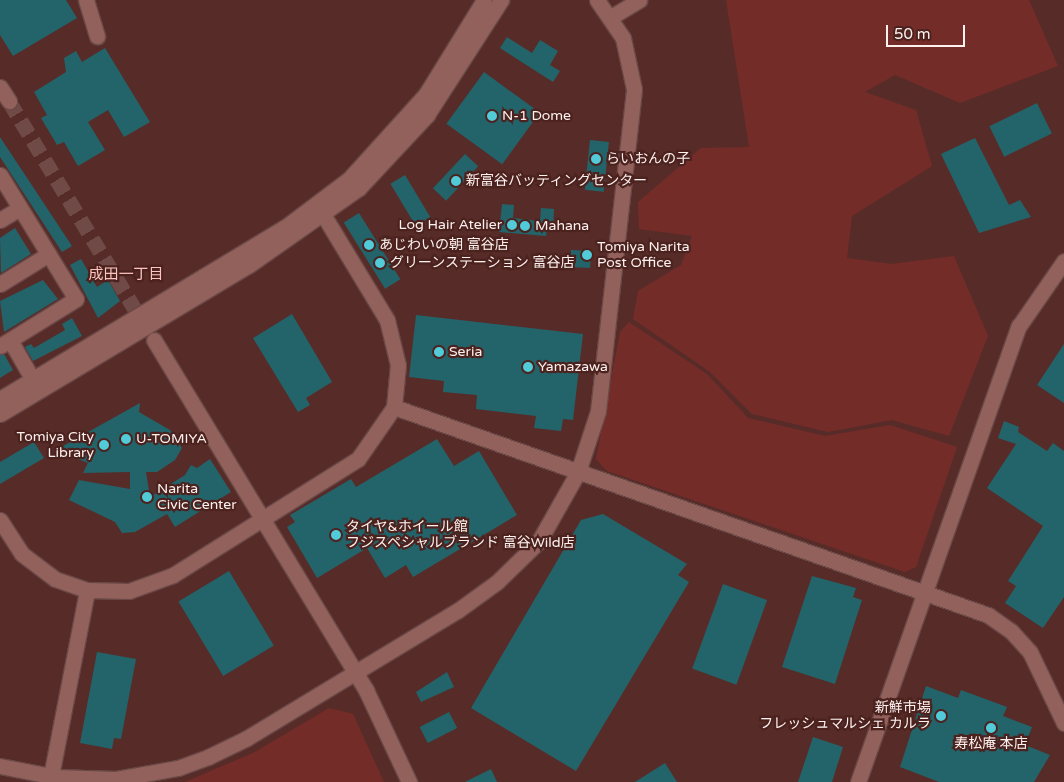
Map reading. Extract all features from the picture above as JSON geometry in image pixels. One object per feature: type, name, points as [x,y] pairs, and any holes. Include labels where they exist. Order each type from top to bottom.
[{"type":"street","points":[[86,0],[97,36]]},
{"type":"street","points":[[0,399],[284,228],[349,179],[426,94],[484,0]]},
{"type":"street","points":[[0,414],[324,216],[406,140],[501,0]]},
{"type":"street","points":[[0,766],[51,776],[116,779],[178,768],[248,738],[356,673],[497,582],[539,541],[578,472],[598,411],[634,89],[631,62],[611,17],[597,0]]},
{"type":"street","points":[[611,17],[638,0]]},
{"type":"street","points":[[0,86],[8,100]]},
{"type":"street","points":[[0,175],[76,299],[5,343],[34,380]]},
{"type":"street","points":[[0,220],[20,208]]},
{"type":"street","points":[[0,520],[31,563],[55,579],[87,590],[129,591],[154,584],[265,520],[358,459],[394,407],[398,366],[387,320],[324,216]]},
{"type":"street","points":[[0,284],[49,254]]},
{"type":"street","points":[[858,782],[1018,326],[1064,261]]},
{"type":"street","points":[[154,340],[265,520],[356,673],[409,782]]},
{"type":"street","points":[[394,407],[988,615],[1011,630],[1030,652],[1064,723]]},
{"type":"street","points":[[51,776],[87,590]]},
{"type":"shaded area","points":[[726,0],[1029,0],[1058,66],[960,103],[895,75],[865,92],[916,110],[932,166],[852,216],[847,258],[891,264],[954,256],[988,336],[949,436],[892,420],[828,432],[752,414],[710,372],[633,319],[638,291],[681,265],[692,236],[639,229],[638,202],[701,148],[749,147]]},
{"type":"shaded area","points":[[629,322],[707,374],[748,418],[825,436],[890,425],[957,447],[916,567],[905,572],[607,471],[596,459],[620,332]]},
{"type":"shaded area","points":[[329,708],[353,714],[384,782],[185,782],[253,753]]},
{"type":"building","points":[[0,0],[66,0],[77,18],[13,56],[0,35]]},
{"type":"building","points":[[507,37],[532,53],[540,40],[558,51],[550,65],[560,71],[553,82],[500,48]]},
{"type":"building","points":[[105,48],[150,122],[124,137],[108,110],[88,122],[105,150],[78,166],[64,142],[57,145],[41,118],[47,115],[34,92],[66,72],[64,58],[76,51],[82,62]]},
{"type":"building","points":[[484,72],[540,113],[502,164],[446,124]]},
{"type":"building","points":[[1037,103],[1052,134],[1004,157],[989,126]]},
{"type":"building","points":[[0,137],[72,246],[62,252],[0,157]]},
{"type":"building","points":[[975,138],[1009,205],[1020,200],[1031,217],[979,233],[941,154]]},
{"type":"building","points":[[590,140],[609,142],[604,192],[585,190]]},
{"type":"building","points":[[465,154],[478,166],[446,201],[433,188]]},
{"type":"building","points":[[405,175],[430,217],[416,226],[390,184]]},
{"type":"building","points":[[502,204],[514,205],[513,218],[540,221],[541,208],[554,209],[553,231],[547,230],[546,236],[499,232]]},
{"type":"building","points":[[359,213],[400,279],[385,289],[344,223]]},
{"type":"building","points":[[15,228],[31,254],[1,273],[0,238]]},
{"type":"building","points":[[571,250],[591,251],[590,268],[570,267]]},
{"type":"building","points":[[81,259],[97,287],[108,280],[120,301],[98,318],[70,265]]},
{"type":"building","points":[[43,280],[58,299],[4,332],[0,301]]},
{"type":"building","points":[[292,314],[332,382],[306,398],[310,405],[298,412],[253,338]]},
{"type":"building","points":[[416,315],[583,334],[573,420],[563,419],[561,431],[534,428],[536,416],[476,409],[477,395],[443,392],[444,381],[409,377]]},
{"type":"building","points":[[72,318],[82,336],[33,361],[25,347],[31,344],[34,348],[65,330],[62,324]]},
{"type":"building","points":[[1064,344],[1064,403],[1037,385]]},
{"type":"building","points":[[4,354],[13,370],[0,378],[0,355]]},
{"type":"building","points":[[140,403],[139,412],[170,430],[182,448],[175,460],[157,472],[146,472],[150,497],[185,475],[191,465],[197,468],[210,459],[231,492],[175,527],[167,514],[135,532],[122,533],[115,522],[69,500],[79,480],[130,489],[130,472],[83,473],[88,463],[56,450]]},
{"type":"building","points":[[1004,421],[1019,427],[1018,432],[1047,451],[1053,443],[1064,451],[1064,597],[1043,628],[1005,603],[1016,586],[1008,581],[1043,526],[987,488],[1016,444],[998,438]]},
{"type":"building","points":[[437,439],[454,466],[479,451],[517,515],[413,577],[406,565],[385,578],[367,548],[317,578],[287,527],[295,522],[290,515],[351,479],[356,487]]},
{"type":"building","points":[[34,442],[44,458],[0,484],[0,462]]},
{"type":"building","points":[[603,514],[687,564],[678,575],[689,582],[576,771],[471,708],[581,520]]},
{"type":"building","points":[[229,571],[274,646],[223,676],[178,601]]},
{"type":"building","points":[[812,576],[856,588],[853,597],[862,600],[835,684],[782,667]]},
{"type":"building","points":[[723,584],[767,600],[736,685],[692,669]]},
{"type":"building","points":[[97,652],[136,659],[121,739],[114,738],[112,749],[80,743]]},
{"type":"building","points":[[447,672],[454,687],[421,702],[416,692]]},
{"type":"building","points":[[926,686],[958,698],[961,690],[1007,707],[1003,716],[1032,727],[1025,745],[1050,755],[1034,782],[939,782],[900,767]]},
{"type":"building","points":[[449,712],[457,728],[428,743],[420,727]]},
{"type":"building","points":[[813,737],[843,747],[832,782],[798,782]]},
{"type":"building","points":[[665,763],[677,782],[635,782]]},
{"type":"building","points":[[491,769],[497,782],[465,782]]},
{"type":"tunnel","points":[[9,101],[154,340]]},
{"type":"place","name":"N-1 Dome","points":[[492,116]]},
{"type":"place","name":"らいおんの子","points":[[596,159]]},
{"type":"place","name":"新富谷バッティングセンター","points":[[456,181]]},
{"type":"place","name":"Log Hair Atelier","points":[[512,225]]},
{"type":"place","name":"Mahana","points":[[525,226]]},
{"type":"place","name":"あじわいの朝 富谷店","points":[[369,245]]},
{"type":"place","name":"Tomiya Narita Post Office","points":[[587,255]]},
{"type":"place","name":"グリーンステーション 富谷店","points":[[380,263]]},
{"type":"place","name":"Seria","points":[[439,352]]},
{"type":"place","name":"Yamazawa","points":[[528,367]]},
{"type":"place","name":"U-TOMIYA","points":[[126,439]]},
{"type":"place","name":"Tomiya City Library","points":[[104,445]]},
{"type":"place","name":"Narita Civic Center","points":[[147,497]]},
{"type":"place","name":"タイヤ&ホイール館 フジスペシャルブランド 富谷Wild店","points":[[336,535]]},
{"type":"place","name":"新鮮市場 フレッシュマルシェ カルラ","points":[[941,716]]},
{"type":"place","name":"寿松庵 本店","points":[[991,728]]},
{"type":"district","name":"成田一丁目","points":[[126,275]]}]
